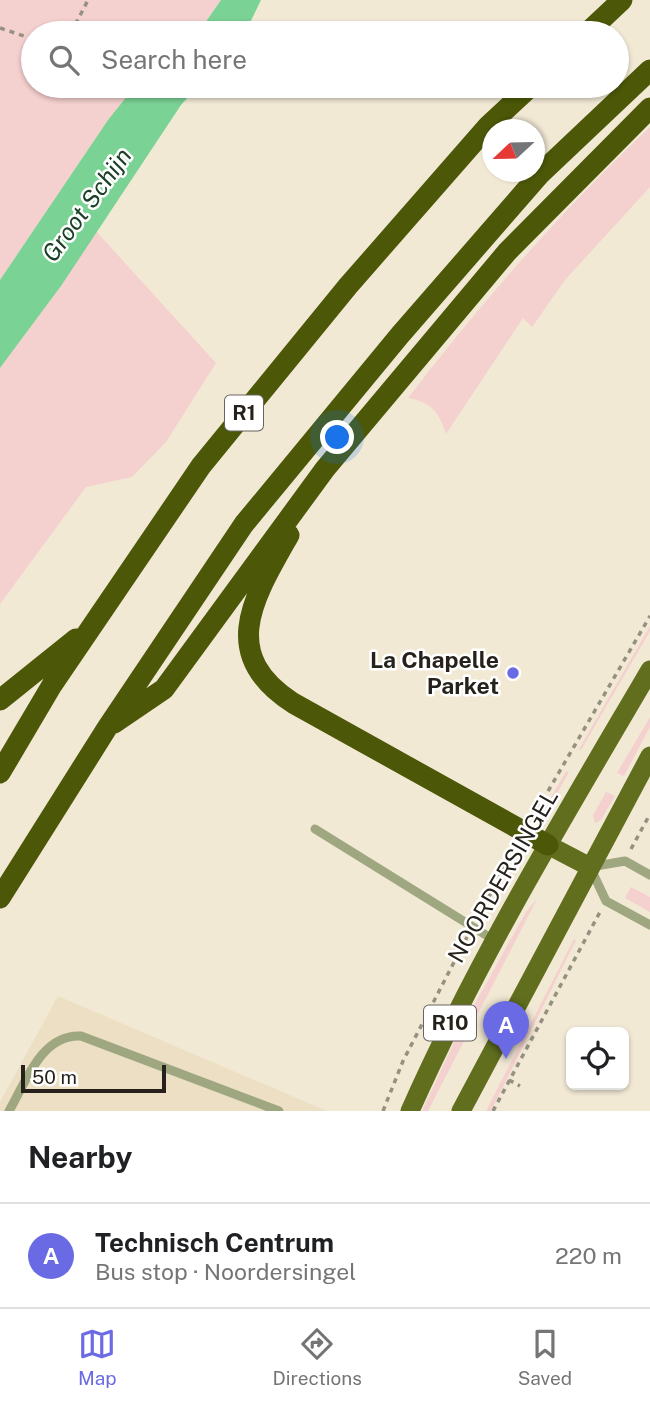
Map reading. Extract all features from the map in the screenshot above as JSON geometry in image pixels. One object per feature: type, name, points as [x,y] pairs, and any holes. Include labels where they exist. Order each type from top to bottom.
[{"type":"highway","points":[[600,21],[622,0]]},
{"type":"highway","points":[[629,90],[650,70]]},
{"type":"highway","name":"R1","points":[[0,774],[52,685],[201,466],[322,318],[488,126],[518,98]]},
{"type":"highway","points":[[0,898],[107,728],[244,524],[332,416],[540,174],[620,98]]},
{"type":"highway","points":[[107,728],[164,690],[325,469],[507,253],[650,108]]},
{"type":"highway","points":[[325,469],[257,593],[249,633],[250,657],[260,676],[293,703],[548,845]]},
{"type":"highway","name":"R1","points":[[0,700],[94,625]]},
{"type":"main road","name":"NOORDERSINGEL","points":[[410,1111],[453,1016],[494,940],[650,670]]},
{"type":"main road","name":"R10","points":[[461,1111],[650,756]]},
{"type":"main road","points":[[548,845],[590,867]]},
{"type":"lane","points":[[315,830],[494,940]]},
{"type":"lane","points":[[650,875],[625,861],[590,867],[606,901],[650,925]]},
{"type":"lane","points":[[9,1111],[43,1053],[59,1038],[71,1035],[81,1036],[259,1108],[279,1111]]},
{"type":"path","points":[[77,21],[88,0]]},
{"type":"path","points":[[0,28],[21,35]]},
{"type":"path","points":[[383,1111],[403,1061],[524,831],[568,762],[650,616]]},
{"type":"path","points":[[625,861],[650,814]]},
{"type":"path","points":[[493,1111],[606,901]]},
{"type":"path","points":[[509,1080],[520,1086]]},
{"type":"shaded area","points":[[0,0],[221,0],[206,21],[21,21],[21,98],[125,98],[0,280]]},
{"type":"shaded area","points":[[650,127],[650,187],[565,280],[532,327],[523,318],[446,434],[433,409],[423,402],[408,398],[464,327],[524,258]]},
{"type":"shaded area","points":[[95,230],[216,363],[166,442],[132,477],[86,487],[0,604],[0,368],[61,286]]},
{"type":"shaded area","points":[[650,626],[650,631],[581,750],[579,749]]},
{"type":"shaded area","points":[[650,717],[650,727],[624,776],[617,773]]},
{"type":"shaded area","points":[[566,771],[569,772],[491,911],[487,910]]},
{"type":"shaded area","points":[[606,792],[615,796],[601,820],[595,823],[593,815]]},
{"type":"shaded area","points":[[631,887],[650,897],[650,912],[625,898]]},
{"type":"shaded area","points":[[537,899],[428,1111],[422,1111],[459,1032],[526,912]]},
{"type":"shaded area","points":[[574,939],[576,940],[491,1111],[486,1111]]},
{"type":"shaded area","points":[[58,996],[327,1111],[0,1111],[0,1102]]},
{"type":"water","points":[[221,0],[261,0],[251,21],[206,21]]},
{"type":"water","name":"Groot Schijn","points":[[125,98],[187,98],[61,286],[0,368],[0,280]]},
{"type":"place","name":"La Chapelle Parket","points":[[513,673]]},
{"type":"place","name":"Technisch Centrum","points":[[506,1059]]}]
